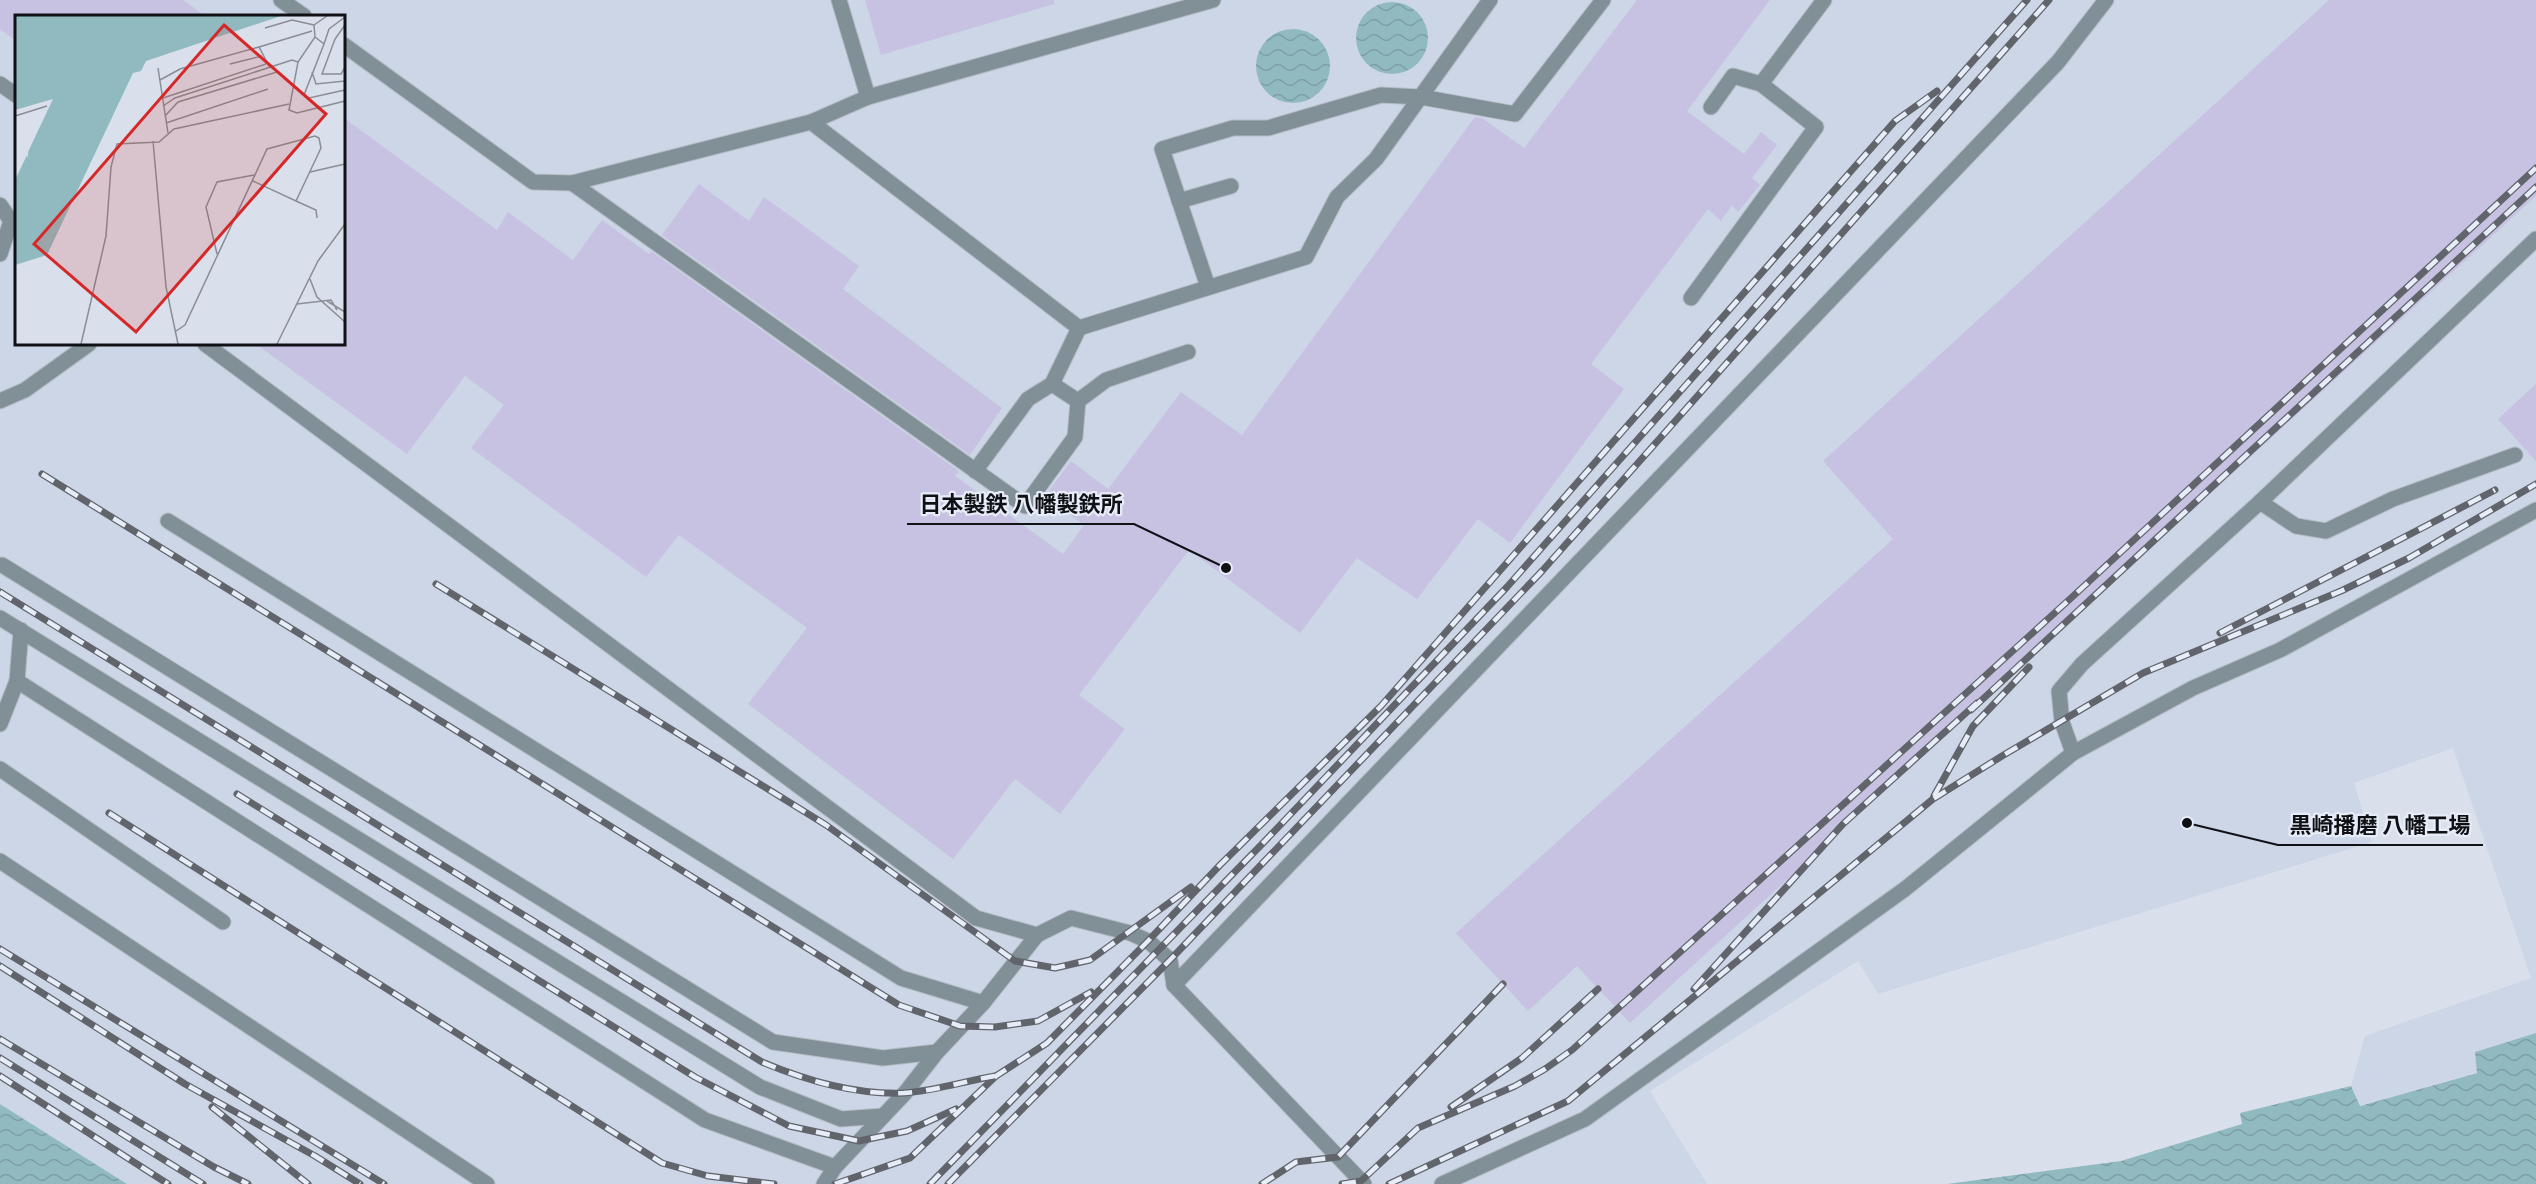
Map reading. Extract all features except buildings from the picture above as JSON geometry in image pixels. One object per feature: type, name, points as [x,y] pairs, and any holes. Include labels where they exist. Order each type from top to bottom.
[{"type":"street","points":[[281,0],[303,15]]},
{"type":"street","points":[[839,0],[868,97]]},
{"type":"street","points":[[345,46],[533,182],[572,183],[811,122],[868,97],[1213,0]]},
{"type":"street","points":[[975,471],[1028,399],[1052,384],[1079,328],[1306,256],[1337,197],[1376,159],[1491,0]]},
{"type":"street","points":[[1761,84],[1824,0]]},
{"type":"street","points":[[1174,985],[2058,62],[2106,0]]},
{"type":"street","points":[[1208,288],[1162,149],[1233,128],[1268,128],[1381,95],[1421,97],[1515,114],[1596,2]]},
{"type":"street","points":[[1691,298],[1816,127],[1761,84],[1733,76],[1711,107]]},
{"type":"street","points":[[0,84],[15,94]]},
{"type":"street","points":[[811,122],[1079,328]]},
{"type":"street","points":[[572,183],[1025,506],[1075,437],[1078,401],[1106,380],[1188,352]]},
{"type":"street","points":[[1179,201],[1231,186]]},
{"type":"street","points":[[0,205],[11,221],[0,255]]},
{"type":"street","points":[[2073,753],[2061,722],[2059,691],[2082,664],[2260,502],[2417,349],[2536,239]]},
{"type":"street","points":[[0,401],[25,390],[88,345]]},
{"type":"street","points":[[207,345],[976,918],[1037,935]]},
{"type":"street","points":[[1052,384],[1078,401]]},
{"type":"street","points":[[2260,502],[2296,526],[2326,531],[2393,499],[2515,455]]},
{"type":"street","points":[[1442,1184],[1585,1119],[1905,889],[2073,753],[2193,688],[2280,650],[2536,510]]},
{"type":"street","points":[[168,521],[901,978],[983,1003]]},
{"type":"street","points":[[2,565],[773,1042],[883,1058],[937,1052]]},
{"type":"street","points":[[0,618],[760,1087],[841,1119],[883,1116]]},
{"type":"street","points":[[0,724],[17,681],[21,630]]},
{"type":"street","points":[[17,681],[705,1120],[835,1167]]},
{"type":"street","points":[[0,768],[223,922]]},
{"type":"street","points":[[0,861],[487,1184]]},
{"type":"street","points":[[824,1184],[835,1167],[983,1003],[1037,935],[1071,918],[1130,933],[1148,941],[1170,960],[1174,985],[1364,1184]]},
{"type":"shaded area","points":[[0,0],[2536,0],[2536,1033],[2475,1052],[2478,1072],[2359,1106],[2351,1086],[2365,1036],[2531,978],[2453,748],[2354,783],[2372,842],[1878,994],[1858,961],[1650,1091],[1707,1184],[127,1184],[0,1104]]},
{"type":"water","points":[[1392,2],[1412,8],[1422,18],[1428,38],[1422,58],[1412,68],[1392,74],[1372,68],[1362,58],[1356,38],[1362,18],[1372,8]]},
{"type":"water","points":[[1286,29],[1300,29],[1314,35],[1324,45],[1330,59],[1330,73],[1324,87],[1314,97],[1300,103],[1286,103],[1272,97],[1262,87],[1256,73],[1256,59],[1262,45],[1272,35]]},
{"type":"water","points":[[2536,1033],[2536,1184],[1947,1184],[2121,1161],[2242,1124],[2240,1113],[2351,1086],[2360,1106],[2477,1073],[2475,1052]]},
{"type":"water","points":[[0,1104],[127,1184],[0,1184]]},
{"type":"railway","points":[[930,1184],[1264,842],[1507,587],[2027,0]]},
{"type":"railway","points":[[948,1184],[1170,960],[1543,570],[2049,0]]},
{"type":"railway","points":[[835,1184],[910,1158],[996,1076],[1047,1043],[1220,865],[1381,706],[1895,121],[1937,91]]},
{"type":"railway","points":[[1342,1184],[1361,1181],[1418,1128],[1515,1086],[1572,1050],[2070,599],[2536,168]]},
{"type":"railway","points":[[1971,710],[2536,187]]},
{"type":"railway","points":[[42,474],[899,1005],[960,1026],[995,1027],[1038,1021],[1091,992]]},
{"type":"railway","points":[[1389,1184],[1568,1101],[1933,799],[2002,756],[2143,673],[2341,591],[2409,558],[2536,484]]},
{"type":"railway","points":[[2220,633],[2495,490]]},
{"type":"railway","points":[[436,584],[826,825],[1015,961],[1055,968],[1090,960],[1191,887]]},
{"type":"railway","points":[[0,592],[762,1062],[796,1075],[867,1092],[904,1093],[995,1076]]},
{"type":"railway","points":[[1934,796],[1973,726],[2029,667]]},
{"type":"railway","points":[[1694,989],[1843,824],[1977,703]]},
{"type":"railway","points":[[237,794],[695,1077],[789,1126],[859,1141],[907,1131],[956,1109]]},
{"type":"railway","points":[[109,813],[662,1163],[708,1176],[774,1184]]},
{"type":"railway","points":[[0,949],[384,1184]]},
{"type":"railway","points":[[0,966],[185,1084],[315,1156],[360,1184]]},
{"type":"railway","points":[[1262,1184],[1296,1162],[1338,1157],[1503,984]]},
{"type":"railway","points":[[1451,1107],[1522,1058],[1598,989]]},
{"type":"railway","points":[[0,1039],[214,1167],[248,1184]]},
{"type":"railway","points":[[0,1058],[203,1184]]},
{"type":"railway","points":[[0,1076],[168,1184]]},
{"type":"railway","points":[[212,1107],[308,1184]]},
{"type":"place","name":"日本製鉄 八幡製鉄所","points":[[1226,568]]},
{"type":"place","name":"黒崎播磨 八幡工場","points":[[2187,823]]}]
